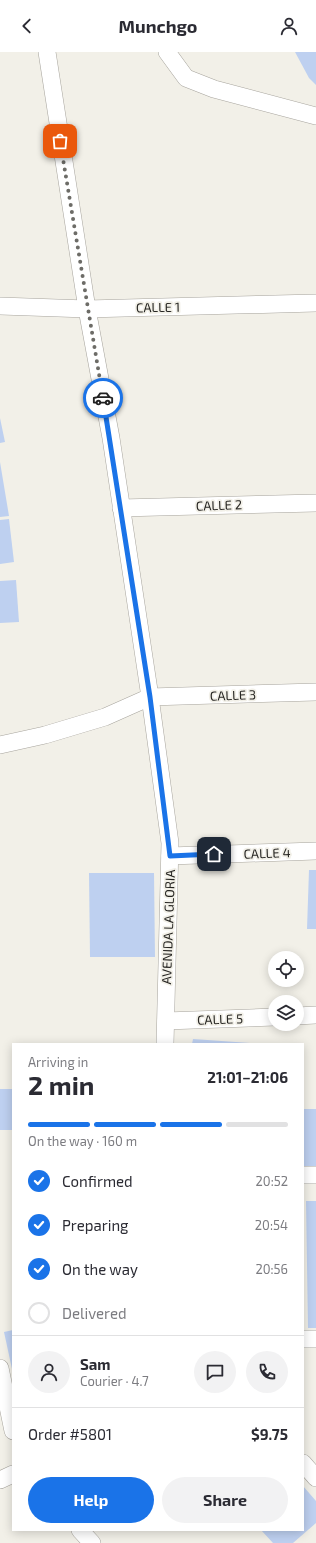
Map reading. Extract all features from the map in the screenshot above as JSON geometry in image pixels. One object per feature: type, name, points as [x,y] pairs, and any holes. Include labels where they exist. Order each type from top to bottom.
[{"type":"street","name":"AVENIDA LA GLORIA","points":[[47,52],[150,697],[170,856],[165,1043]]},
{"type":"street","points":[[167,52],[186,78],[214,89],[316,116]]},
{"type":"street","name":"CALLE 1","points":[[0,306],[87,309],[316,303]]},
{"type":"street","name":"CALLE 2","points":[[121,508],[316,502]]},
{"type":"street","name":"CALLE 3","points":[[150,697],[316,692]]},
{"type":"street","points":[[0,745],[45,735],[90,721],[150,697]]},
{"type":"street","name":"CALLE 4","points":[[170,856],[316,851]]},
{"type":"street","points":[[304,1016],[316,1015]]},
{"type":"street","name":"CALLE 5","points":[[166,1021],[268,1017]]},
{"type":"street","points":[[304,1175],[316,1175]]},
{"type":"street","points":[[304,1339],[316,1339]]},
{"type":"street","points":[[0,1368],[12,1426]]},
{"type":"street","points":[[304,1464],[316,1478]]},
{"type":"street","points":[[0,1480],[12,1474]]},
{"type":"building","points":[[295,52],[316,52],[316,85],[309,78]]},
{"type":"building","points":[[0,418],[5,442],[0,443]]},
{"type":"building","points":[[0,462],[9,516],[0,517]]},
{"type":"building","points":[[9,519],[14,562],[0,564],[0,520]]},
{"type":"building","points":[[16,580],[19,622],[0,623],[0,581]]},
{"type":"building","points":[[309,870],[316,870],[316,929],[307,929]]},
{"type":"building","points":[[89,873],[154,873],[155,957],[90,957]]},
{"type":"building","points":[[193,1039],[250,1043],[192,1043]]},
{"type":"building","points":[[0,1089],[12,1089],[12,1130],[0,1130]]},
{"type":"building","points":[[304,1109],[316,1109],[316,1167],[304,1168]]},
{"type":"building","points":[[306,1201],[316,1201],[316,1328],[308,1328]]},
{"type":"building","points":[[12,1330],[12,1369],[4,1332]]},
{"type":"building","points":[[304,1487],[316,1501],[316,1523],[293,1543],[273,1543],[262,1531],[304,1531]]},
{"type":"way so far","points":[[60,141],[103,398]]},
{"type":"route","points":[[103,398],[113,452],[150,697],[170,843],[170,856],[214,854]]}]
